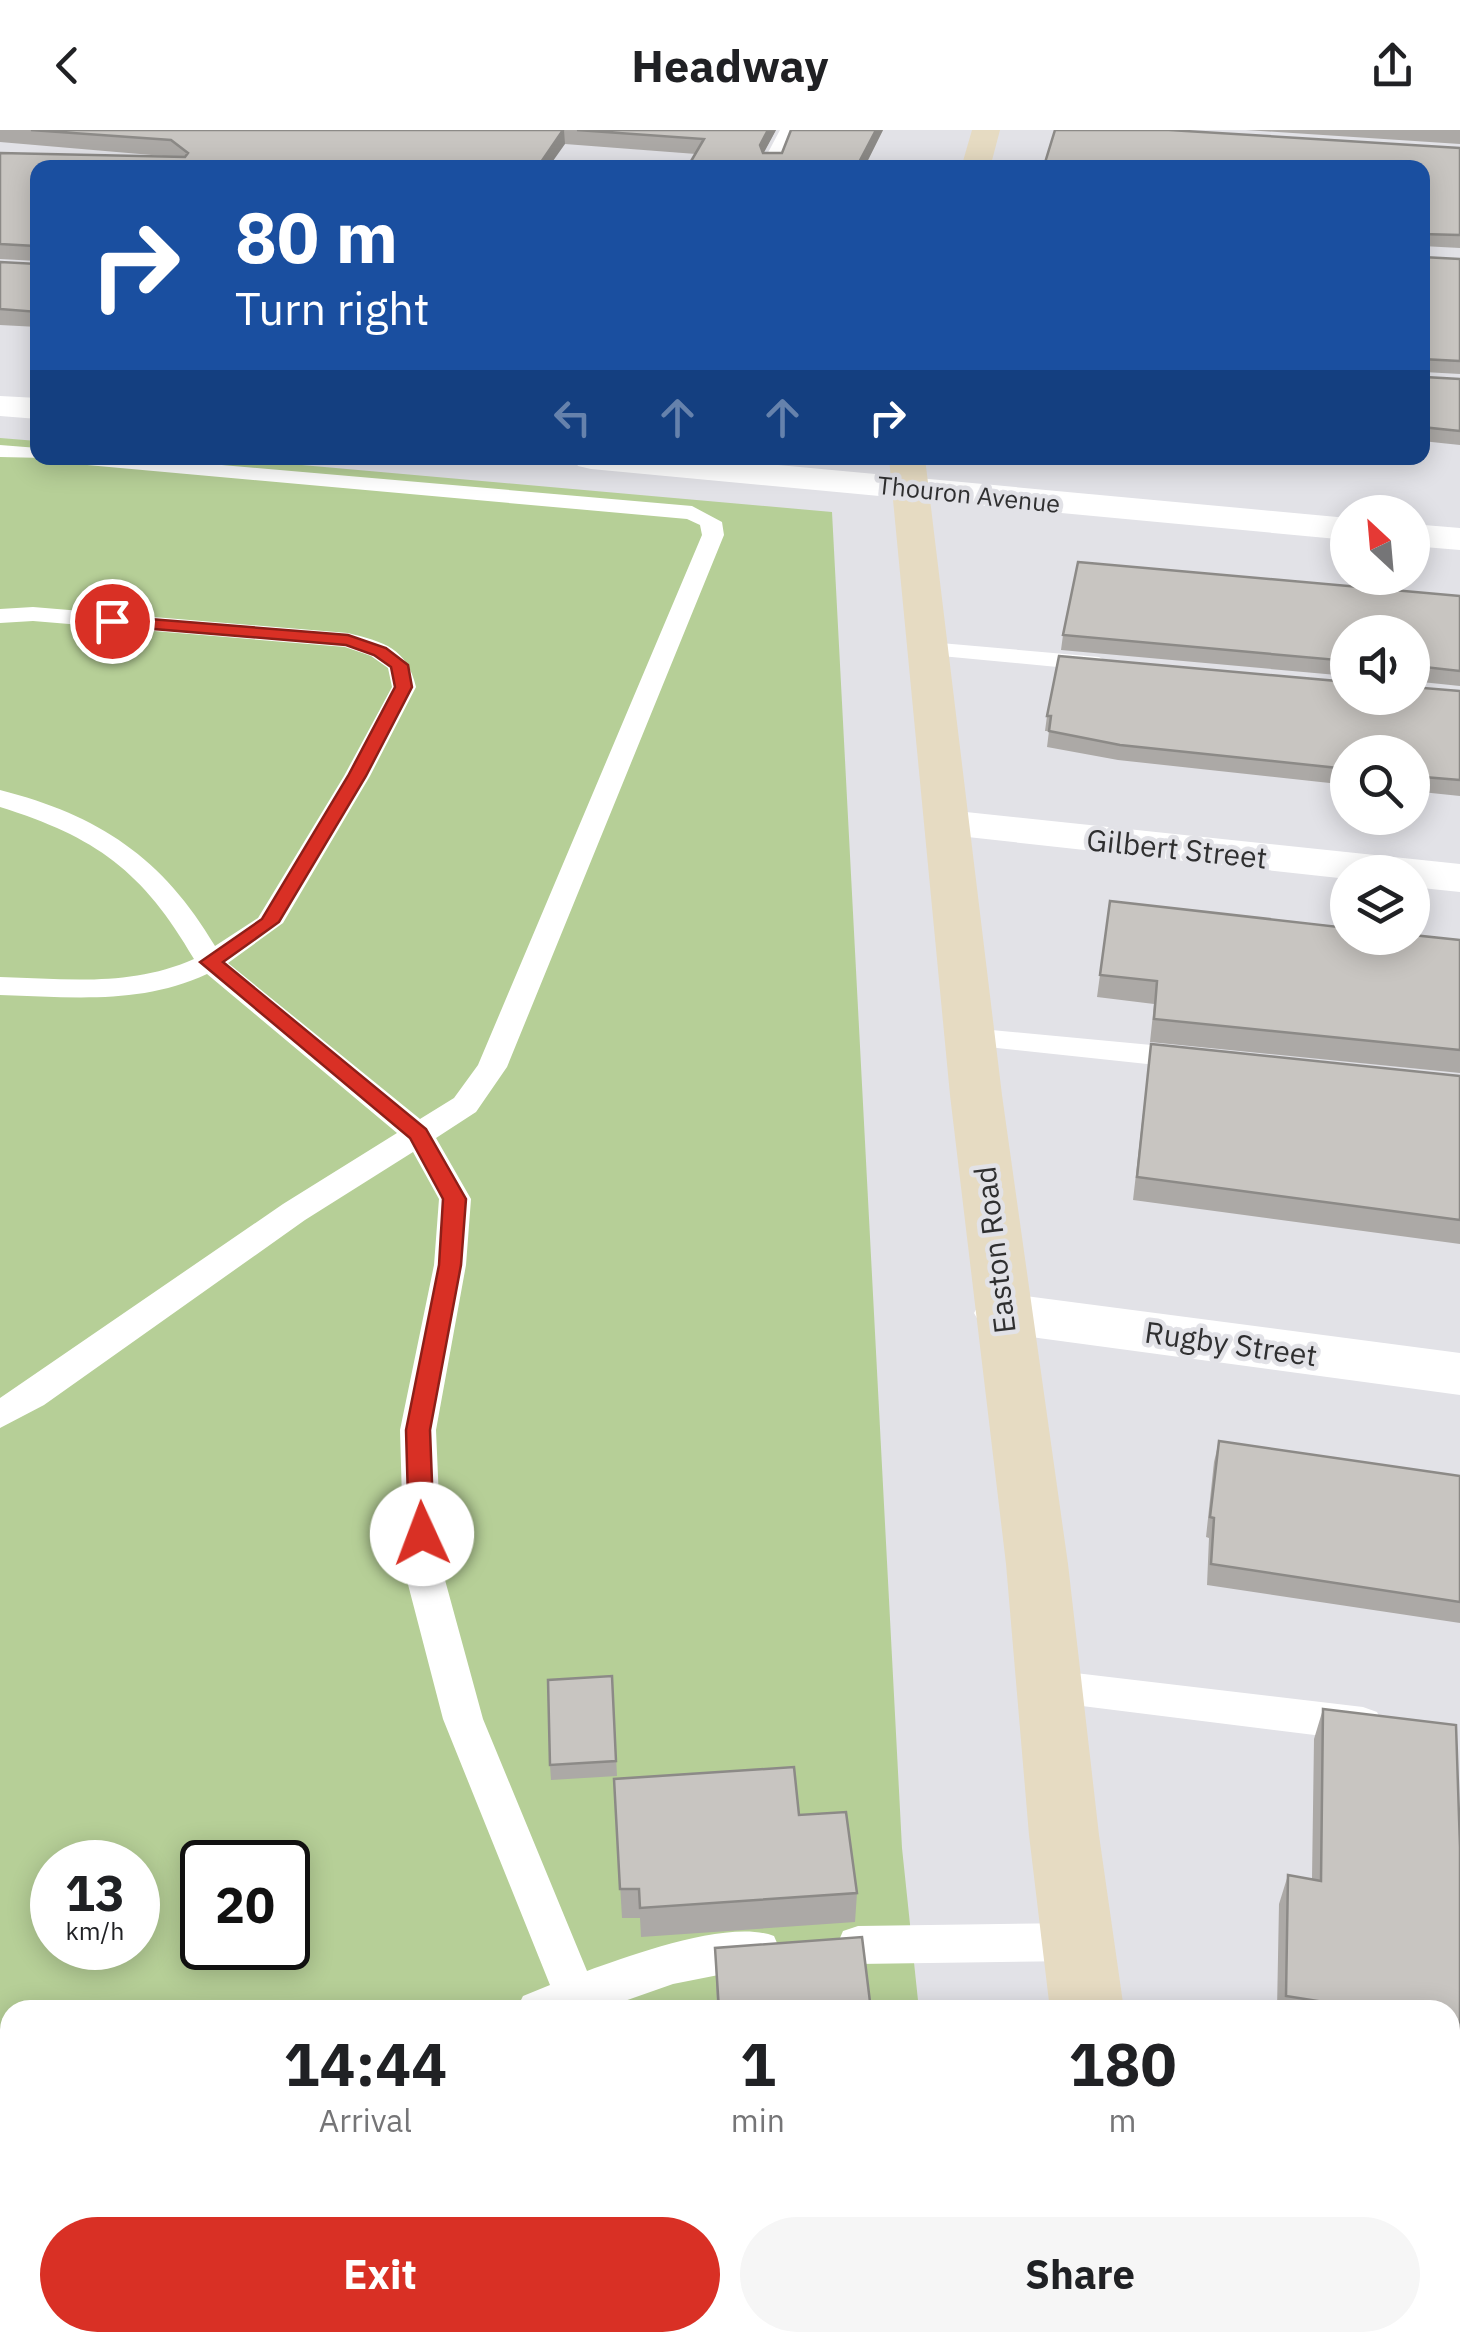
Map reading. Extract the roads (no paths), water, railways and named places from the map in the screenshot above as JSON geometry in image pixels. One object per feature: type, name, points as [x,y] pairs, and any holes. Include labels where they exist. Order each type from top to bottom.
[{"type":"main road","points":[[977,160],[986,130]]},
{"type":"main road","name":"Easton Road","points":[[908,473],[970,1038],[1085,2000]]},
{"type":"street","points":[[0,406],[30,408]]},
{"type":"street","name":"Thouron Avenue","points":[[739,465],[908,473],[1330,527]]},
{"type":"street","points":[[1430,536],[1460,539]]},
{"type":"street","name":"Gilbert Street","points":[[946,823],[1330,864]]},
{"type":"street","name":"Gilbert Street","points":[[1430,875],[1460,878]]},
{"type":"street","name":"Rugby Street","points":[[1002,1313],[1460,1374]]},
{"type":"lane","points":[[773,160],[788,130]]},
{"type":"lane","points":[[0,451],[30,453]]},
{"type":"lane","points":[[0,1415],[294,1212],[465,1105],[492,1067],[714,535],[712,522],[692,513],[154,465]]},
{"type":"lane","points":[[0,616],[33,614],[348,640],[380,651],[399,665],[404,687],[357,776],[269,922],[210,962],[168,981],[122,990],[0,986]]},
{"type":"lane","points":[[929,649],[1119,666]]},
{"type":"lane","points":[[0,798],[50,814],[112,842],[178,907],[210,962],[418,1134],[454,1199],[450,1265],[418,1430],[423,1569],[462,1719],[561,2000]]},
{"type":"lane","points":[[970,1038],[1224,1062]]},
{"type":"lane","points":[[1050,1686],[1402,1728]]},
{"type":"lane","points":[[577,2000],[702,1955],[829,1946],[1076,1942]]}]
